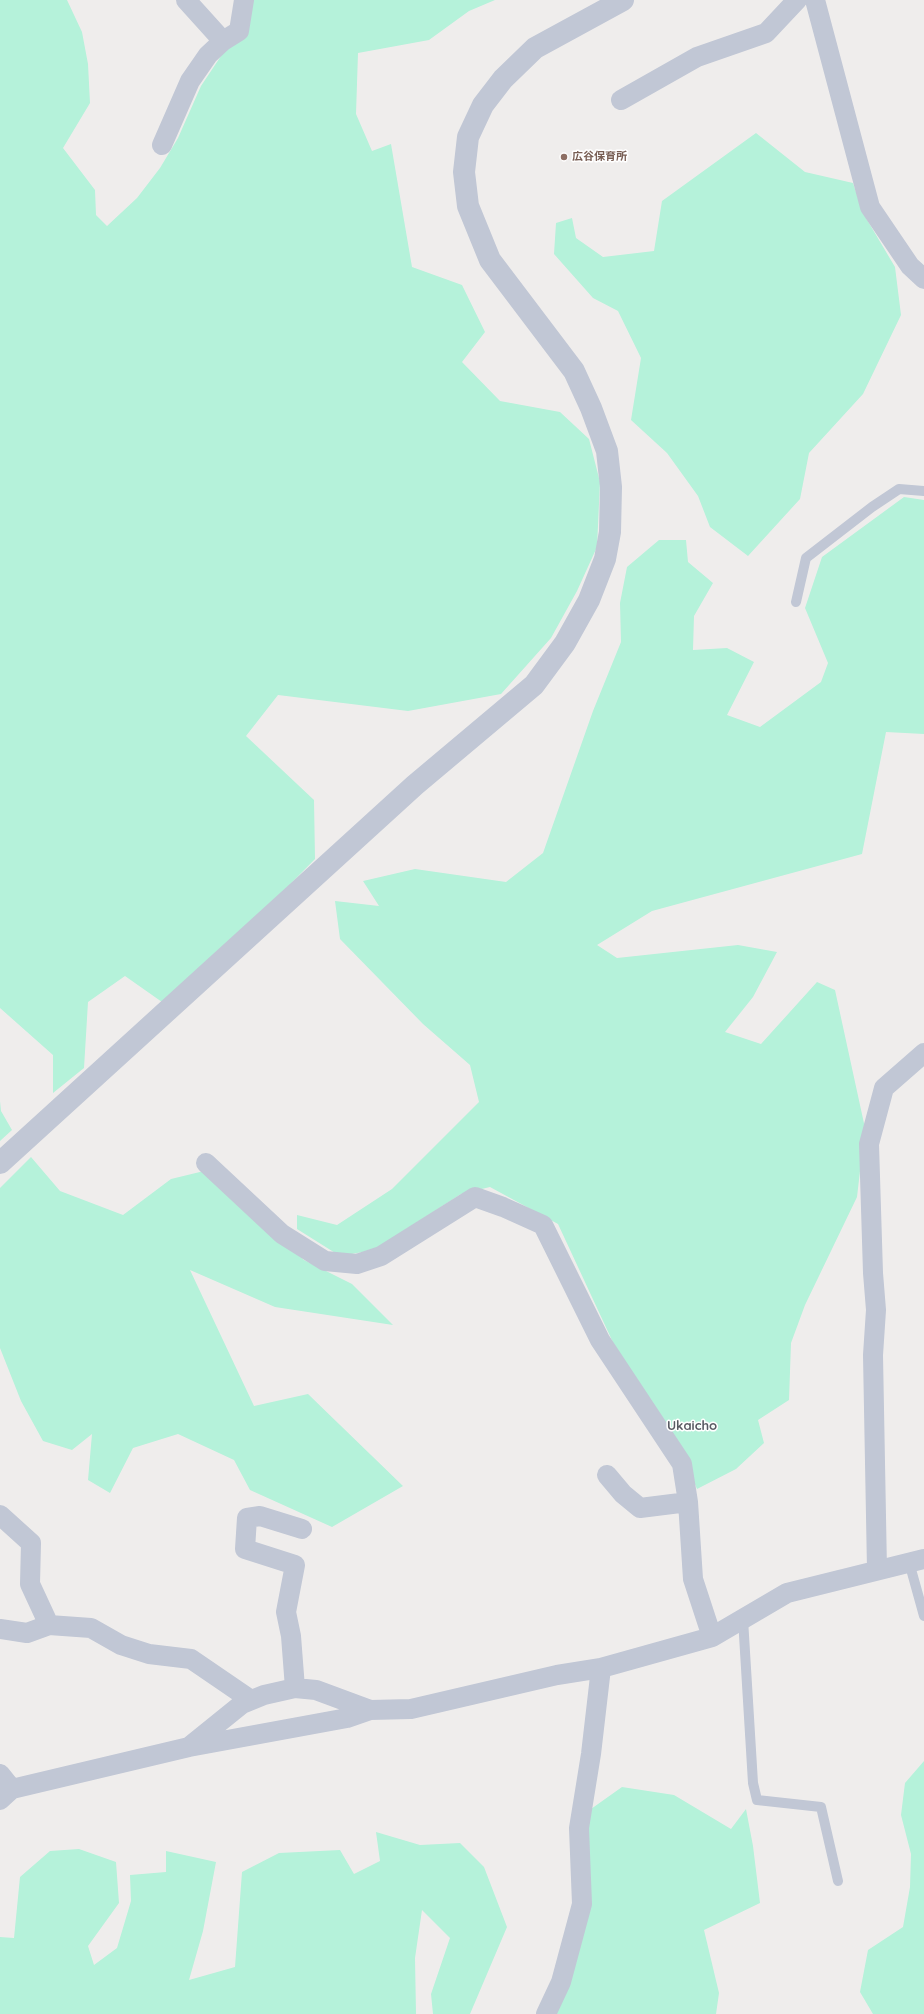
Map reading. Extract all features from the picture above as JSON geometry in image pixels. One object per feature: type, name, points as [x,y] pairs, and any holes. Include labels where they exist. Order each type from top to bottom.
[{"type":"street","points":[[186,0],[223,41]]},
{"type":"street","points":[[162,145],[190,81],[208,55],[223,41],[239,31],[244,0]]},
{"type":"street","points":[[0,1163],[415,785],[534,685],[565,642],[589,600],[605,559],[610,532],[611,487],[607,451],[591,408],[574,371],[490,260],[468,206],[464,172],[468,137],[482,105],[503,78],[535,48],[623,0]]},
{"type":"street","points":[[621,100],[697,57],[766,33],[797,0]]},
{"type":"street","points":[[815,0],[870,206],[919,269]]},
{"type":"street","points":[[876,1570],[874,1355],[876,1310],[873,1273],[870,1144],[884,1088],[924,1053]]},
{"type":"street","points":[[206,1163],[282,1234],[325,1261],[357,1264],[381,1256],[475,1197],[543,1224],[600,1340],[682,1464],[688,1502],[693,1579],[712,1637]]},
{"type":"street","points":[[608,1475],[623,1494],[640,1508],[688,1502]]},
{"type":"street","points":[[0,1515],[30,1542],[30,1584],[49,1626]]},
{"type":"street","points":[[295,1688],[291,1636],[286,1612],[295,1565],[245,1549],[247,1518],[260,1516],[302,1529]]},
{"type":"street","points":[[4,1788],[189,1748],[347,1718],[370,1710],[411,1709],[557,1675],[601,1668],[712,1637],[787,1593],[916,1561]]},
{"type":"street","points":[[0,1629],[27,1633],[49,1626],[92,1628],[121,1645],[149,1654],[191,1659],[251,1700]]},
{"type":"street","points":[[546,2014],[561,1982],[582,1904],[579,1828],[591,1754],[601,1668]]},
{"type":"street","points":[[189,1748],[242,1704],[264,1695],[295,1688],[316,1690],[370,1710]]},
{"type":"lane","points":[[796,602],[806,558],[872,507],[899,489],[924,491]]},
{"type":"lane","points":[[916,1561],[924,1616]]},
{"type":"lane","points":[[743,1618],[753,1783],[757,1800],[821,1807],[838,1881]]},
{"type":"green space","points":[[0,0],[67,0],[82,32],[88,64],[90,103],[63,148],[95,190],[96,215],[107,226],[137,198],[160,168],[178,138],[201,86],[221,56],[252,0],[495,0],[469,11],[429,40],[358,53],[356,114],[372,151],[391,144],[412,267],[462,285],[485,332],[462,362],[500,401],[560,412],[589,439],[600,482],[597,547],[577,591],[551,638],[501,694],[408,711],[278,695],[246,736],[314,800],[315,859],[247,928],[162,1002],[125,976],[88,1002],[84,1068],[53,1093],[53,1055],[0,1008]]},
{"type":"green space","points":[[756,133],[805,172],[853,183],[863,213],[895,267],[901,315],[863,394],[809,453],[800,499],[748,556],[710,527],[698,496],[667,453],[631,420],[641,358],[618,311],[593,298],[554,254],[556,223],[572,218],[576,238],[603,257],[654,251],[662,201]]},
{"type":"green space","points":[[904,497],[924,500],[924,734],[886,732],[862,854],[652,911],[597,945],[617,958],[738,945],[777,952],[753,997],[725,1032],[761,1044],[817,982],[835,990],[865,1128],[857,1197],[805,1305],[791,1343],[789,1400],[758,1420],[764,1443],[736,1469],[697,1489],[678,1443],[617,1351],[558,1224],[490,1187],[461,1194],[374,1250],[340,1256],[297,1229],[297,1215],[337,1225],[392,1189],[479,1102],[470,1065],[423,1024],[340,939],[335,901],[379,906],[363,881],[415,869],[506,882],[543,853],[593,711],[621,642],[620,603],[627,567],[659,540],[686,540],[688,562],[713,583],[694,616],[693,650],[727,648],[754,662],[727,715],[760,727],[821,682],[828,663],[805,608],[822,557]]},
{"type":"green space","points":[[0,1101],[1,1111],[12,1130],[0,1141]]},
{"type":"green space","points":[[31,1157],[60,1191],[123,1215],[171,1179],[204,1171],[304,1260],[352,1284],[393,1325],[275,1307],[190,1270],[254,1406],[308,1394],[403,1486],[332,1527],[250,1490],[234,1460],[178,1434],[133,1448],[110,1493],[88,1480],[92,1434],[72,1450],[43,1441],[21,1401],[0,1348],[0,1188]]},
{"type":"green space","points":[[924,1761],[924,2014],[873,2014],[860,1992],[868,1950],[903,1927],[910,1887],[911,1854],[901,1815],[905,1783]]},
{"type":"green space","points":[[622,1787],[674,1795],[731,1829],[746,1809],[753,1846],[760,1903],[704,1930],[719,1993],[716,2014],[551,2014],[584,1860],[591,1809]]},
{"type":"green space","points":[[376,1832],[420,1845],[460,1843],[484,1867],[507,1927],[470,2014],[433,2014],[431,1994],[450,1938],[422,1910],[415,1958],[416,2014],[0,2014],[0,1937],[14,1938],[20,1877],[50,1851],[79,1849],[116,1862],[119,1903],[88,1946],[94,1965],[117,1948],[131,1901],[130,1875],[166,1872],[166,1851],[216,1862],[203,1931],[189,1980],[235,1967],[242,1872],[279,1853],[340,1850],[354,1874],[380,1861]]},
{"type":"place","name":"広谷保育所","points":[[564,157]]},
{"type":"district","name":"Ukaicho","points":[[692,1426]]}]
